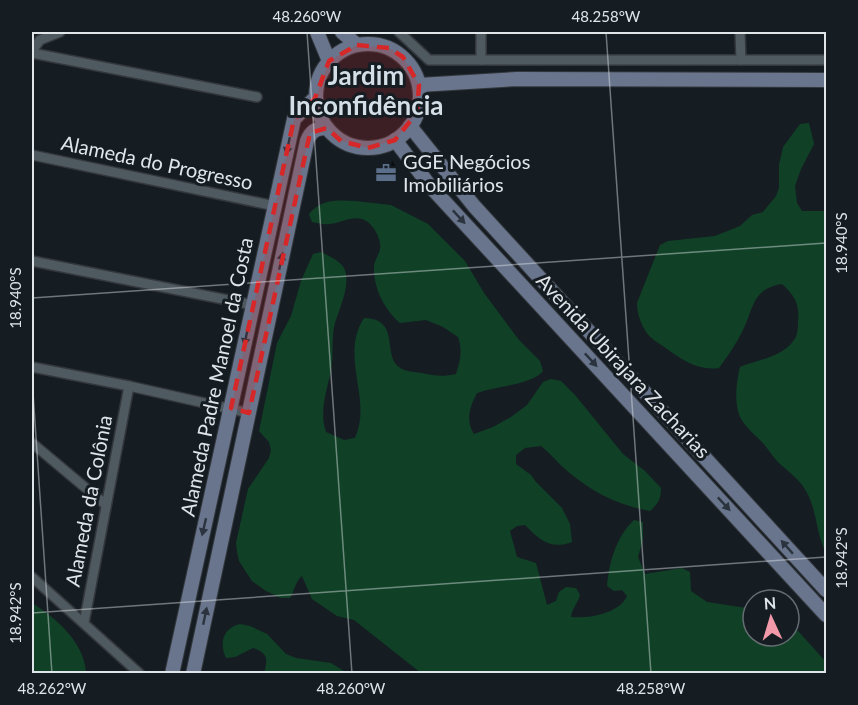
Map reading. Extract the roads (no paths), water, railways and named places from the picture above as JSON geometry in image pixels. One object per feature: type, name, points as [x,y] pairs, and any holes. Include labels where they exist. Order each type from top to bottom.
[{"type":"main road","points":[[317,32],[329,60]]},
{"type":"main road","points":[[342,32],[357,45]]},
{"type":"main road","points":[[373,44],[389,48],[403,57],[413,70],[419,85],[420,99],[417,113],[410,126],[394,140],[382,146],[368,148],[341,141],[327,128],[317,110],[316,84],[321,72],[329,60],[357,45],[373,44]]},
{"type":"main road","points":[[419,85],[517,79],[826,80]]},
{"type":"main road","name":"Alameda Padre Manoel da Costa","points":[[172,674],[294,119],[315,98]]},
{"type":"main road","name":"Avenida Ubirajara Zacharias","points":[[410,126],[474,206],[826,590]]},
{"type":"main road","name":"Alameda Padre Manoel da Costa","points":[[193,674],[307,141],[310,133],[318,128],[327,128]]},
{"type":"main road","name":"Avenida Ubirajara Zacharias","points":[[394,140],[430,186],[826,615]]},
{"type":"street","points":[[60,32],[40,40],[32,52],[257,97]]},
{"type":"street","points":[[399,32],[429,60],[826,60]]},
{"type":"street","points":[[481,32],[481,60]]},
{"type":"street","points":[[740,32],[741,60]]},
{"type":"street","name":"Alameda do Progresso","points":[[32,155],[275,206]]},
{"type":"street","points":[[32,261],[253,305]]},
{"type":"street","points":[[32,367],[249,413]]},
{"type":"street","name":"Alameda da Colônia","points":[[84,623],[129,386]]},
{"type":"street","points":[[32,442],[106,505]]},
{"type":"street","points":[[32,577],[140,674]]},
{"type":"place","name":"GGE Negócios Imobiliários","points":[[386,173]]},
{"type":"district","name":"Jardim Inconfidência","points":[[366,91]]}]
